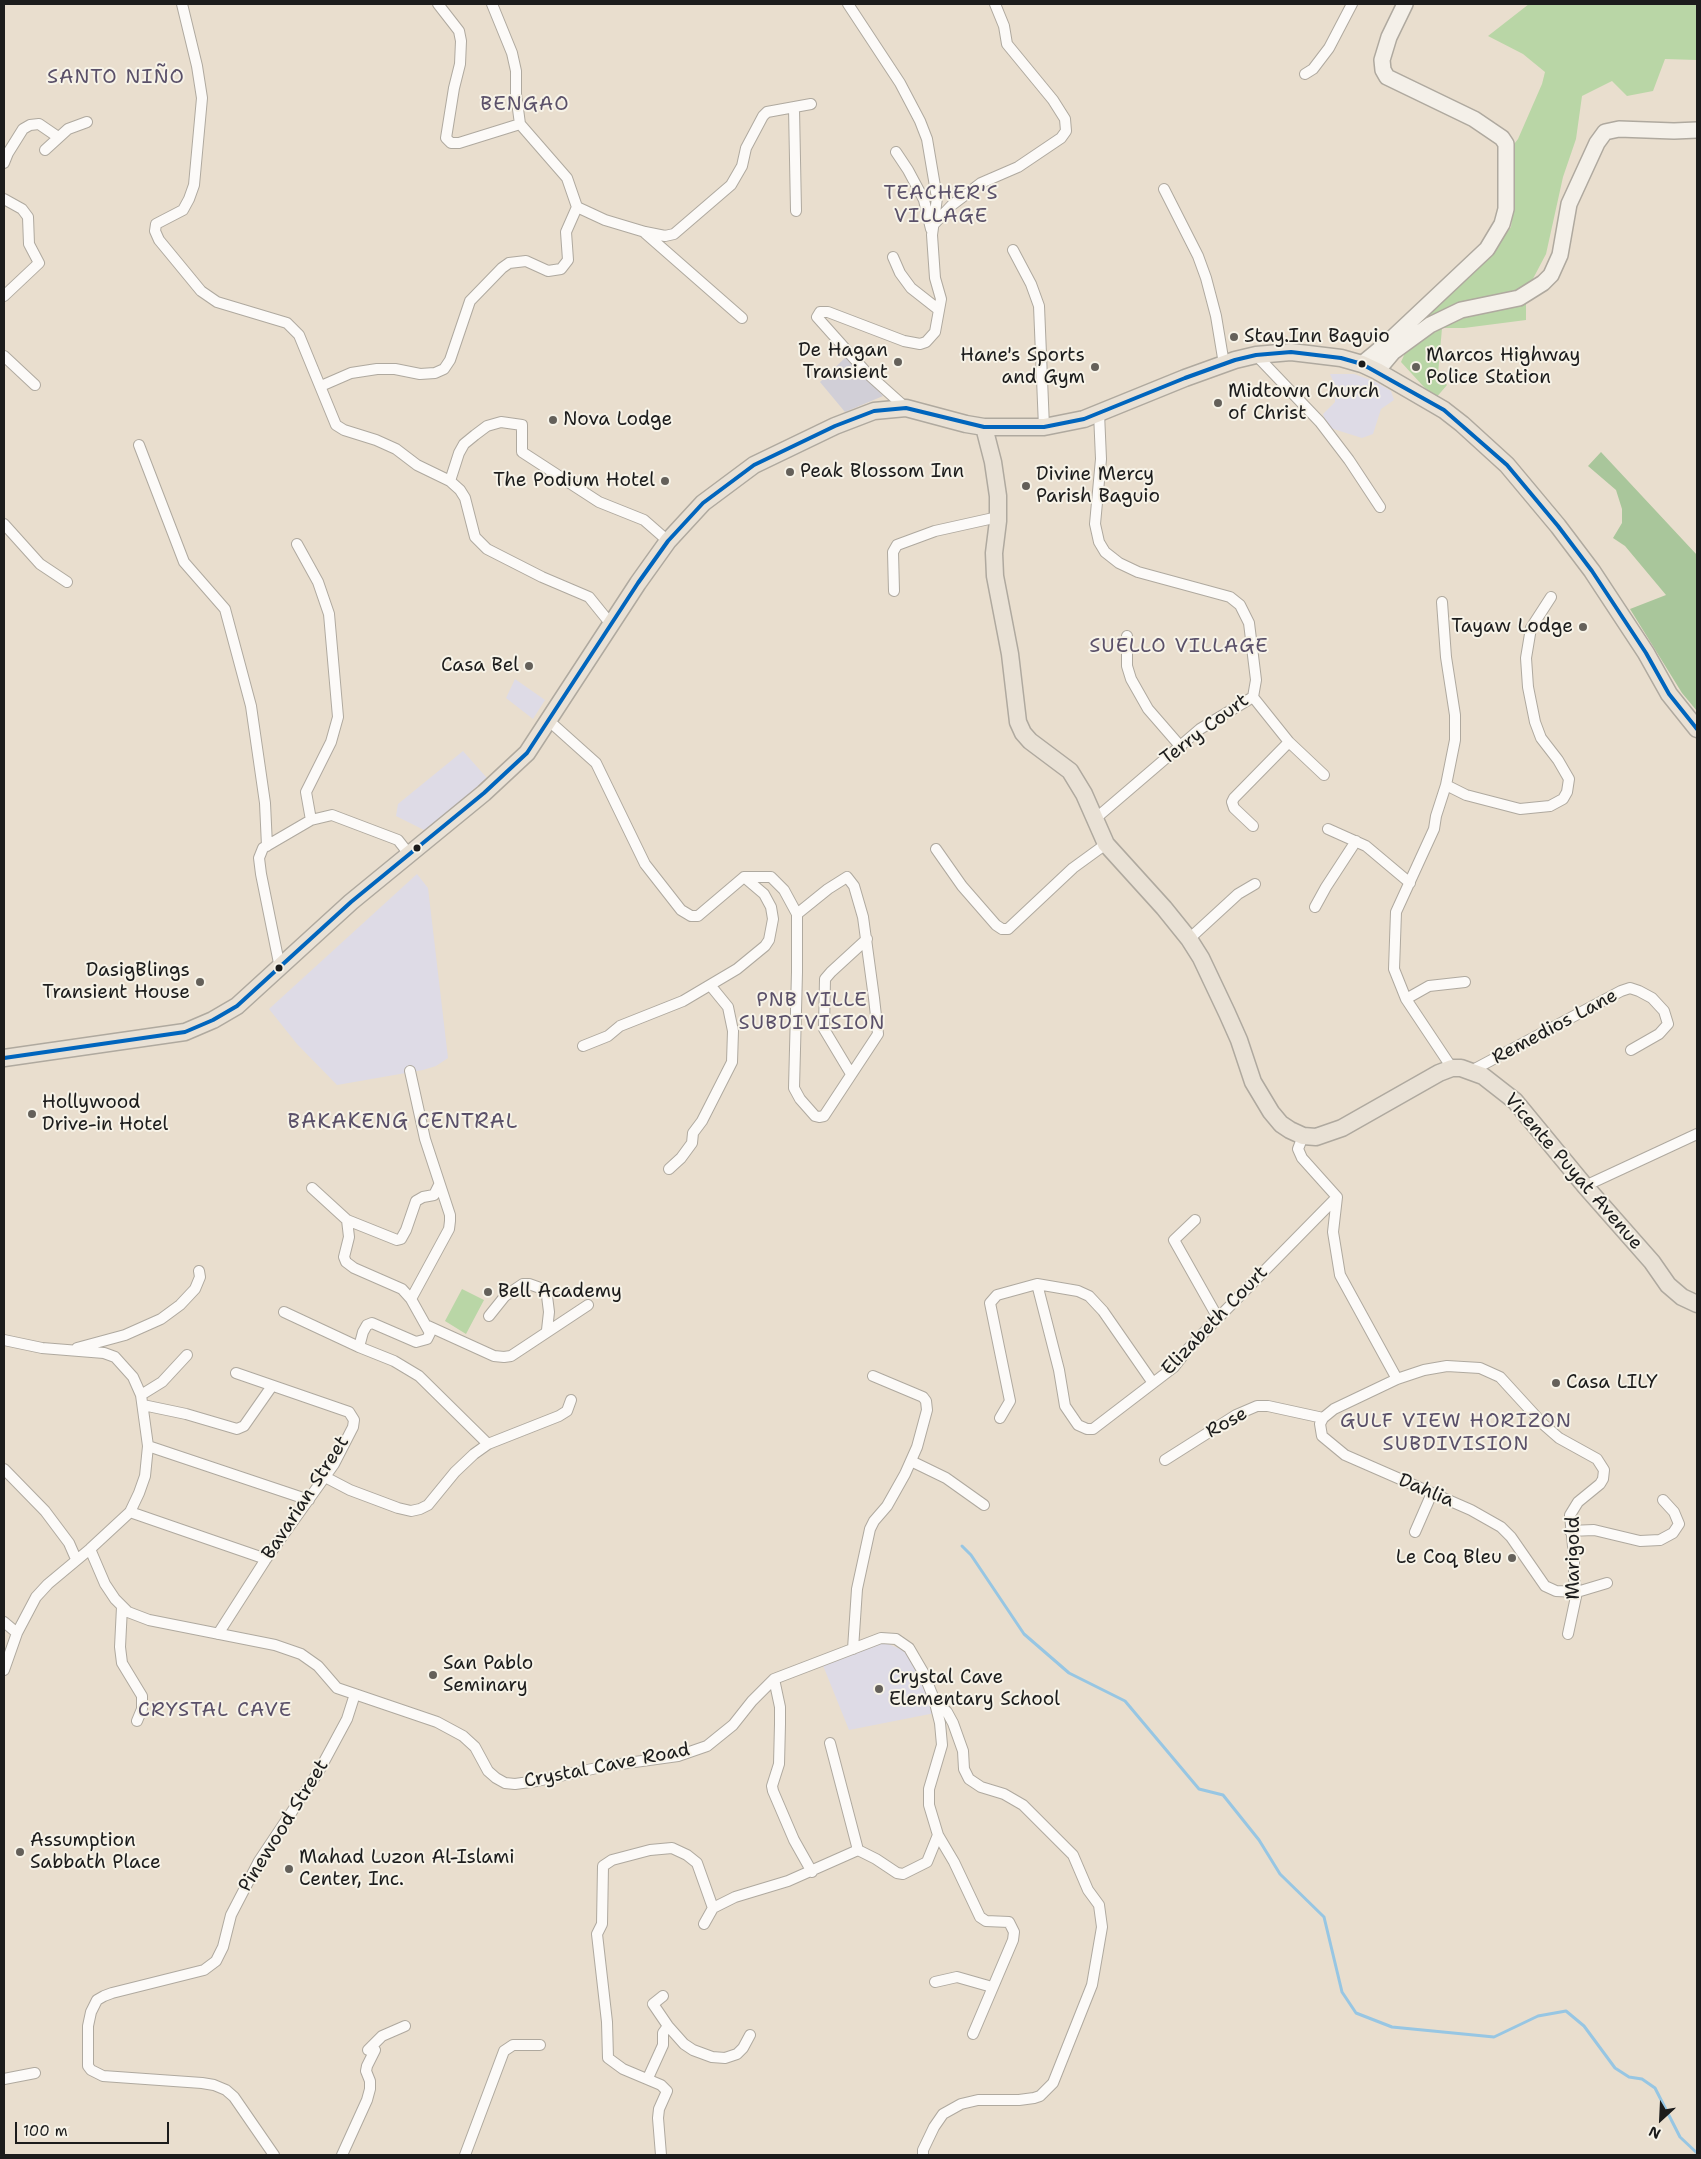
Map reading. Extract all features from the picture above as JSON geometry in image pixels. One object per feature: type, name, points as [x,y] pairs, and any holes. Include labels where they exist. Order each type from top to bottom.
[{"type":"main road","points":[[1362,364],[1385,345],[1487,248],[1502,224],[1506,209],[1506,144],[1502,138],[1474,119],[1387,77],[1383,70],[1382,60],[1389,37],[1405,4]]},
{"type":"main road","points":[[1377,371],[1393,352],[1430,325],[1461,310],[1519,298],[1543,284],[1551,275],[1560,256],[1569,204],[1597,143],[1605,132],[1619,128],[1674,131],[1697,130]]},
{"type":"main road","points":[[4,1058],[185,1032],[213,1020],[237,1006],[351,902],[484,793],[527,753],[610,623],[668,540],[703,503],[754,466],[867,413],[906,408],[984,427],[1067,424],[1224,364],[1256,356],[1291,352],[1341,358],[1362,364],[1450,415],[1507,465],[1558,526],[1592,571],[1646,653],[1669,694],[1697,728]]},
{"type":"main road","points":[[984,427],[997,483],[998,517],[994,553],[995,576],[1010,654],[1018,722],[1023,733],[1030,741],[1070,771],[1084,794],[1106,844],[1164,908],[1189,939],[1201,958],[1227,1013],[1239,1040],[1253,1082],[1263,1100],[1281,1124],[1302,1136],[1316,1137],[1342,1128],[1439,1073],[1452,1068]]},
{"type":"main road","name":"Vicente Puyat Avenue","points":[[1452,1068],[1471,1071],[1500,1087],[1515,1101],[1585,1186],[1652,1262],[1668,1285],[1682,1297],[1697,1304]]},
{"type":"street","points":[[182,4],[197,66],[202,98],[194,185],[189,199],[182,210],[156,224],[154,231],[202,291],[218,302],[287,323],[299,335],[321,386],[327,408],[336,425],[344,430],[376,440],[396,449],[417,465],[450,481],[460,490],[465,498],[475,537],[487,549],[542,577],[589,597],[610,623]]},
{"type":"street","points":[[438,4],[459,31],[461,41],[460,64],[446,138],[451,143],[459,143],[520,124]]},
{"type":"street","points":[[321,386],[351,373],[377,369],[395,369],[420,374],[435,373],[444,369],[450,360],[470,301],[502,268],[509,262],[526,262],[548,271],[561,269],[568,260],[566,232],[577,207],[567,178],[520,124],[516,94],[516,71],[512,53],[492,4]]},
{"type":"street","points":[[848,4],[900,83],[920,121],[927,139],[937,198],[932,235]]},
{"type":"street","points":[[935,223],[952,205],[981,183],[1018,167],[1061,138],[1066,131],[1064,119],[1053,100],[1007,44],[1004,26],[995,4]]},
{"type":"street","points":[[1305,74],[1313,69],[1329,48],[1352,4]]},
{"type":"street","points":[[577,207],[605,220],[645,232],[665,236],[674,234],[731,185],[738,176],[746,148],[762,116],[773,110],[811,104]]},
{"type":"street","points":[[794,108],[796,211]]},
{"type":"street","points":[[45,150],[68,129],[87,122]]},
{"type":"street","points":[[4,163],[23,129],[30,125],[39,124],[58,137]]},
{"type":"street","points":[[896,152],[924,200],[932,235],[935,278],[941,299],[935,332],[926,342],[920,344],[904,341],[828,312],[822,311],[817,317],[821,324],[867,373],[906,408]]},
{"type":"street","points":[[1164,189],[1198,256],[1206,278],[1216,316],[1224,364]]},
{"type":"street","points":[[4,197],[22,209],[28,217],[30,244],[39,263],[4,296]]},
{"type":"street","points":[[645,232],[742,318]]},
{"type":"street","points":[[1013,250],[1031,284],[1039,306],[1044,426]]},
{"type":"street","points":[[893,257],[900,273],[911,288],[939,310]]},
{"type":"street","points":[[4,356],[35,385]]},
{"type":"street","points":[[1256,356],[1320,422],[1349,460],[1380,507]]},
{"type":"street","name":"Terry Court","points":[[1095,819],[1200,729],[1253,697],[1256,680],[1249,623],[1240,604],[1230,597],[1157,579],[1138,572],[1119,563],[1106,552],[1099,542],[1095,524],[1101,460],[1098,413]]},
{"type":"street","points":[[450,481],[458,453],[464,444],[475,435],[487,426],[501,422],[522,425],[522,452],[586,494],[644,520],[668,540]]},
{"type":"street","points":[[139,445],[184,562],[225,609],[251,706],[265,803],[267,846]]},
{"type":"street","points":[[894,591],[893,552],[897,544],[944,529],[998,517]]},
{"type":"street","points":[[4,524],[40,564],[67,582]]},
{"type":"street","points":[[297,544],[318,582],[329,614],[338,717],[327,751],[306,792],[311,820]]},
{"type":"street","points":[[1446,785],[1466,795],[1520,809],[1550,806],[1563,799],[1567,792],[1568,779],[1558,760],[1541,738],[1535,722],[1528,687],[1526,658],[1532,628],[1551,597]]},
{"type":"street","points":[[1442,602],[1455,715],[1454,740],[1446,785],[1434,829],[1396,912],[1394,969],[1406,999],[1452,1068]]},
{"type":"street","points":[[1126,636],[1127,666],[1131,679],[1148,709],[1181,747]]},
{"type":"street","points":[[1253,697],[1289,742],[1324,775]]},
{"type":"street","points":[[548,720],[596,763],[645,864],[682,910],[690,916],[698,916],[744,877],[771,878],[776,880],[784,890],[797,914],[794,1088],[800,1099],[815,1116],[820,1117],[824,1116],[878,1034],[867,940],[854,886],[847,877],[828,889],[797,914]]},
{"type":"street","points":[[1253,826],[1234,808],[1234,798],[1289,742]]},
{"type":"street","points":[[280,968],[267,913],[259,858],[263,848],[311,820],[332,815],[398,840],[409,854]]},
{"type":"street","points":[[1328,829],[1356,841],[1374,852],[1410,883]]},
{"type":"street","points":[[1315,907],[1356,841]]},
{"type":"street","points":[[936,849],[962,886],[996,925],[1008,929],[1073,868],[1106,844]]},
{"type":"street","points":[[583,1046],[608,1036],[620,1026],[683,1001],[745,963],[765,946],[769,940],[773,919],[771,907],[764,894],[744,877]]},
{"type":"street","points":[[1189,939],[1238,894],[1255,884]]},
{"type":"street","points":[[851,1074],[824,1029],[826,979],[831,972],[867,940]]},
{"type":"street","points":[[1406,999],[1429,986],[1465,982]]},
{"type":"street","points":[[669,1169],[681,1158],[692,1143],[694,1133],[732,1062],[733,1031],[728,1007],[710,985]]},
{"type":"street","name":"Remedios Lane","points":[[1471,1071],[1621,991],[1630,988],[1639,990],[1652,998],[1664,1011],[1668,1024],[1658,1034],[1631,1050]]},
{"type":"street","points":[[410,1071],[425,1139],[450,1214],[449,1229],[411,1299]]},
{"type":"street","points":[[1585,1186],[1697,1134]]},
{"type":"street","points":[[1302,1136],[1298,1149],[1302,1158],[1337,1197],[1333,1232],[1340,1275],[1397,1379],[1334,1410],[1323,1418]]},
{"type":"street","points":[[312,1188],[347,1220],[397,1240],[400,1239],[406,1230],[416,1201],[422,1197],[434,1195],[439,1185]]},
{"type":"street","name":"Elizabeth Court","points":[[1037,1284],[1078,1291],[1089,1296],[1103,1311],[1153,1383],[1174,1367],[1188,1349],[1337,1197]]},
{"type":"street","points":[[347,1220],[349,1237],[344,1256],[346,1262],[354,1268],[402,1289],[411,1299],[428,1326],[430,1335],[428,1339],[421,1342],[372,1323],[367,1324],[359,1347]]},
{"type":"street","points":[[1196,1220],[1174,1240],[1218,1318]]},
{"type":"street","points":[[70,1349],[126,1335],[161,1319],[180,1305],[195,1289],[200,1278],[199,1271]]},
{"type":"street","points":[[489,1316],[505,1296],[523,1284],[529,1284],[542,1289],[547,1296],[549,1312],[547,1330]]},
{"type":"street","points":[[1000,1418],[1010,1401],[990,1304],[997,1294],[1037,1284],[1059,1370],[1066,1406],[1078,1425],[1087,1429],[1093,1429],[1153,1383]]},
{"type":"street","points":[[428,1326],[494,1356],[504,1357],[511,1356],[547,1330],[588,1305]]},
{"type":"street","points":[[284,1312],[394,1361],[419,1376],[488,1444]]},
{"type":"street","points":[[4,1340],[42,1348],[104,1353],[115,1357],[133,1377],[142,1400],[148,1446],[145,1476],[140,1493],[130,1512],[48,1584],[36,1597],[17,1633],[4,1670]]},
{"type":"street","points":[[142,1400],[162,1382],[186,1355]]},
{"type":"street","name":"Marigold","points":[[1397,1379],[1424,1370],[1447,1366],[1467,1366],[1491,1372],[1500,1377],[1543,1424],[1559,1438],[1597,1458],[1602,1464],[1604,1474],[1600,1484],[1573,1508],[1570,1515],[1574,1579],[1578,1592],[1568,1634]]},
{"type":"street","name":"Bavarian Street","points":[[218,1634],[266,1560],[334,1464],[353,1427],[352,1415],[349,1412],[236,1373]]},
{"type":"street","points":[[853,1649],[857,1590],[870,1529],[896,1490],[918,1447],[927,1410],[926,1401],[916,1393],[873,1376]]},
{"type":"street","points":[[142,1400],[237,1429],[244,1426],[272,1386]]},
{"type":"street","points":[[325,1477],[350,1490],[411,1511],[420,1509],[428,1505],[455,1472],[474,1454],[488,1444],[565,1413],[569,1409],[571,1400]]},
{"type":"street","name":"Rose","points":[[1165,1460],[1236,1415],[1257,1406],[1268,1406],[1323,1418]]},
{"type":"street","name":"Dahlia","points":[[1323,1418],[1320,1424],[1322,1436],[1345,1455],[1471,1510],[1502,1527],[1545,1586],[1556,1591],[1578,1592],[1607,1583]]},
{"type":"street","points":[[148,1446],[309,1500]]},
{"type":"street","points":[[911,1461],[946,1478],[984,1505]]},
{"type":"street","points":[[4,1469],[49,1517],[69,1543],[76,1559]]},
{"type":"street","points":[[1415,1532],[1432,1493]]},
{"type":"street","points":[[1570,1531],[1594,1530],[1640,1541],[1660,1540],[1673,1533],[1679,1524],[1674,1512],[1663,1500]]},
{"type":"street","points":[[130,1512],[266,1560]]},
{"type":"street","points":[[90,1549],[105,1584],[122,1608],[120,1647],[122,1662],[142,1696],[142,1709],[137,1721]]},
{"type":"street","name":"Crystal Cave Road","points":[[122,1608],[149,1620],[275,1645],[301,1654],[318,1666],[337,1688],[447,1726],[475,1746],[488,1772],[504,1783],[515,1784],[606,1766],[678,1756],[707,1746],[733,1725],[752,1701],[774,1679],[881,1638],[896,1639],[903,1643],[909,1648],[923,1672],[934,1699],[947,1712],[953,1723],[963,1751],[964,1769],[969,1779],[981,1788],[1004,1794],[1023,1806],[1073,1855],[1088,1890],[1099,1905],[1102,1927],[1092,1985],[1053,2083],[1040,2096],[1034,2098],[978,2100],[961,2104],[943,2114],[934,2126],[923,2150],[923,2155]]},
{"type":"street","points":[[4,1622],[17,1633]]},
{"type":"street","points":[[774,1679],[780,1706],[780,1724],[779,1764],[772,1791],[794,1840],[812,1872]]},
{"type":"street","name":"Pinewood Street","points":[[274,2155],[234,2097],[226,2090],[202,2083],[103,2076],[91,2070],[88,2066],[88,2026],[91,2012],[97,2000],[104,1996],[112,1992],[204,1970],[216,1961],[223,1947],[231,1915],[254,1869],[319,1771],[347,1719],[356,1694]]},
{"type":"street","points":[[934,1699],[942,1736],[940,1752],[931,1779],[930,1805],[938,1835],[954,1862],[980,1917],[986,1921],[1008,1922],[1014,1932],[973,2034]]},
{"type":"street","points":[[830,1743],[858,1850],[897,1873],[903,1874],[927,1862],[938,1835]]},
{"type":"street","points":[[661,2155],[659,2109],[666,2091],[661,2085],[623,2069],[608,2058],[607,2022],[597,1934],[602,1924],[603,1866],[612,1860],[650,1850],[672,1848],[679,1850],[696,1863],[713,1908]]},
{"type":"street","points":[[704,1924],[713,1908],[735,1897],[812,1872],[858,1850]]},
{"type":"street","points":[[935,1982],[957,1977],[992,1987]]},
{"type":"street","points":[[663,1996],[653,2004],[668,2026],[693,2050],[712,2058],[725,2058],[737,2054],[743,2048],[750,2035]]},
{"type":"street","points":[[342,2155],[370,2089],[370,2081],[366,2071],[375,2050],[368,2050],[382,2036],[405,2026]]},
{"type":"street","points":[[648,2078],[663,2045],[663,2033],[668,2026]]},
{"type":"street","points":[[465,2155],[504,2051],[513,2045],[540,2045]]},
{"type":"street","points":[[4,2079],[35,2073]]},
{"type":"shaded area","points":[[847,356],[883,396],[845,412],[820,382]]},
{"type":"shaded area","points":[[1330,374],[1354,374],[1374,381],[1391,391],[1394,400],[1381,409],[1373,434],[1362,438],[1327,427],[1323,414],[1335,402],[1335,386]]},
{"type":"shaded area","points":[[515,679],[545,700],[533,719],[506,698]]},
{"type":"shaded area","points":[[463,751],[487,778],[426,831],[396,816],[398,804]]},
{"type":"shaded area","points":[[417,874],[428,888],[448,1058],[436,1066],[423,1070],[337,1085],[297,1044],[269,1009]]},
{"type":"shaded area","name":"Crystal Cave Elementary School","points":[[879,1640],[907,1652],[915,1665],[935,1713],[849,1730],[820,1658]]},
{"type":"green space","points":[[1529,4],[1697,4],[1697,60],[1665,59],[1653,91],[1627,96],[1612,81],[1582,96],[1576,139],[1563,177],[1546,254],[1526,292],[1526,320],[1464,328],[1442,328],[1438,374],[1447,385],[1435,399],[1401,362],[1405,353],[1395,347],[1402,328],[1484,263],[1511,227],[1513,209],[1508,152],[1518,139],[1542,84],[1545,72],[1523,54],[1488,36]]},
{"type":"green space","points":[[1601,452],[1697,555],[1697,711],[1682,693],[1630,609],[1666,595],[1625,546],[1613,538],[1622,523],[1622,509],[1616,490],[1588,466]]},
{"type":"green space","points":[[462,1289],[484,1300],[466,1334],[445,1321]]},
{"type":"waterway","points":[[962,1546],[971,1555],[1024,1634],[1069,1673],[1125,1701],[1199,1789],[1223,1795],[1259,1840],[1280,1874],[1324,1917],[1342,1992],[1356,2013],[1392,2027],[1494,2037],[1538,2016],[1566,2011],[1584,2026],[1615,2068],[1629,2077],[1642,2079],[1655,2088],[1680,2137],[1697,2153]]},
{"type":"transit line","points":[[4,1058],[185,1032],[213,1020],[237,1006],[351,902],[484,793],[527,753],[638,583],[668,541],[703,503],[754,465],[835,426],[874,411],[906,408],[984,427],[1044,427],[1084,419],[1185,378],[1235,360],[1256,355],[1291,352],[1341,358],[1362,364],[1444,410],[1507,465],[1558,526],[1592,571],[1646,653],[1669,694],[1697,729]]},
{"type":"place","name":"Stay.Inn Baguio","points":[[1234,337]]},
{"type":"place","name":"De Hagan Transient","points":[[898,362]]},
{"type":"place","name":"Hane's Sports and Gym","points":[[1095,367]]},
{"type":"place","name":"Marcos Highway Police Station","points":[[1416,367]]},
{"type":"place","name":"Midtown Church of Christ","points":[[1218,403]]},
{"type":"place","name":"Nova Lodge","points":[[553,420]]},
{"type":"place","name":"Peak Blossom Inn","points":[[790,472]]},
{"type":"place","name":"The Podium Hotel","points":[[665,481]]},
{"type":"place","name":"Divine Mercy Parish Baguio","points":[[1026,486]]},
{"type":"place","name":"Tayaw Lodge","points":[[1583,627]]},
{"type":"place","name":"Casa Bel","points":[[529,666]]},
{"type":"place","name":"DasigBlings Transient House","points":[[200,982]]},
{"type":"place","name":"Hollywood Drive-in Hotel","points":[[32,1114]]},
{"type":"place","name":"Bell Academy","points":[[488,1292]]},
{"type":"place","name":"Casa LILY","points":[[1556,1383]]},
{"type":"place","name":"Le Coq Bleu","points":[[1512,1558]]},
{"type":"place","name":"San Pablo Seminary","points":[[433,1675]]},
{"type":"place","name":"Crystal Cave Elementary School","points":[[879,1689]]},
{"type":"place","name":"Assumption Sabbath Place","points":[[20,1852]]},
{"type":"place","name":"Mahad Luzon Al-Islami Center, Inc.","points":[[289,1869]]},
{"type":"district","name":"SANTO NIÑO","points":[[116,78]]},
{"type":"district","name":"BENGAO","points":[[525,105]]},
{"type":"district","name":"TEACHER'S VILLAGE","points":[[941,206]]},
{"type":"district","name":"SUELLO VILLAGE","points":[[1179,647]]},
{"type":"district","name":"PNB VILLE SUBDIVISION","points":[[812,1012]]},
{"type":"district","name":"BAKAKENG CENTRAL","points":[[403,1123]]},
{"type":"district","name":"GULF VIEW HORIZON SUBDIVISION","points":[[1456,1434]]},
{"type":"district","name":"CRYSTAL CAVE","points":[[215,1711]]}]
